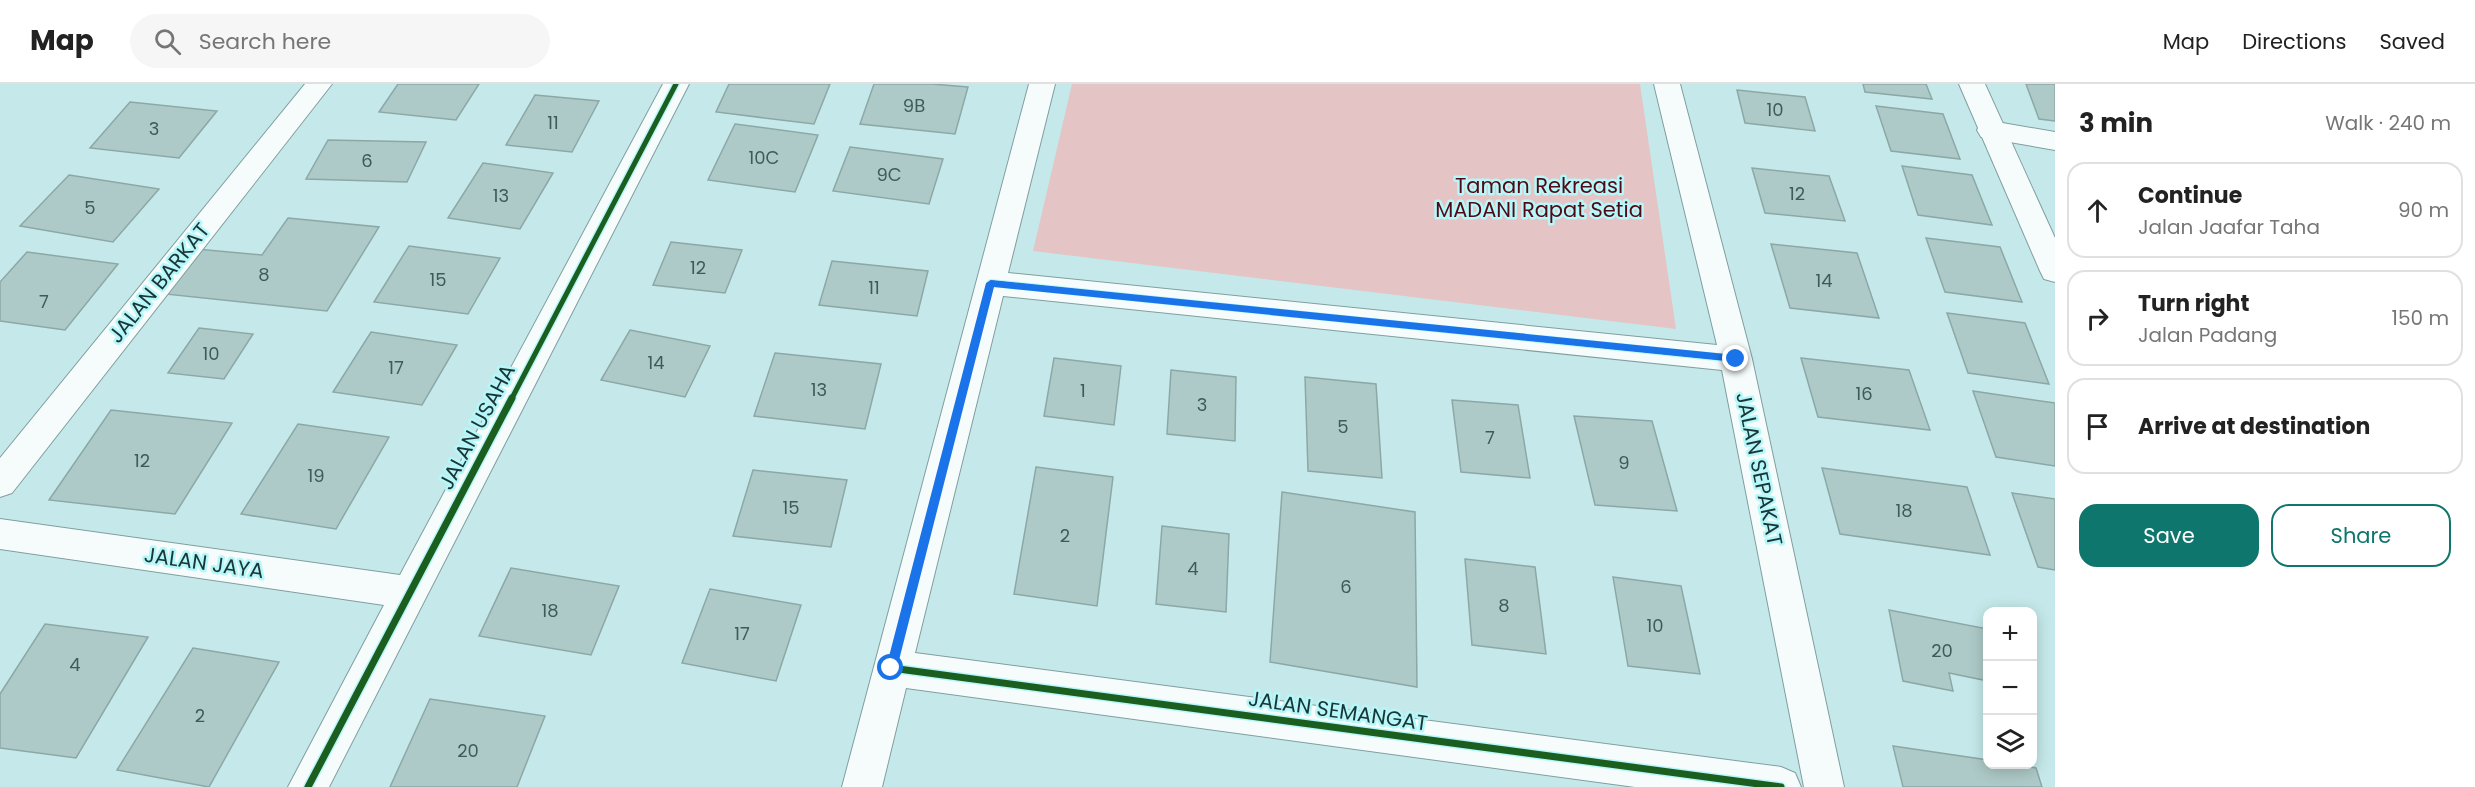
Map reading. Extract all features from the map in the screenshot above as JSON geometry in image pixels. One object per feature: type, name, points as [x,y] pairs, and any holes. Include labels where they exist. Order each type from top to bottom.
[{"type":"street","name":"JALAN BARKAT","points":[[0,483],[319,84]]},
{"type":"street","name":"JALAN USAHA","points":[[308,787],[408,592],[676,84]]},
{"type":"street","points":[[862,787],[1042,84]]},
{"type":"street","name":"JALAN SEPAKAT","points":[[1667,84],[1736,359],[1824,787]]},
{"type":"street","points":[[1972,84],[2055,271]]},
{"type":"street","points":[[1991,130],[2055,141]]},
{"type":"street","points":[[991,283],[1736,359]]},
{"type":"street","name":"JALAN JAYA","points":[[0,534],[408,592]]},
{"type":"street","name":"JALAN SEMANGAT","points":[[891,668],[1781,787]]},
{"type":"green space","name":"Taman Rekreasi MADANI Rapat Setia","points":[[1072,84],[1640,84],[1676,329],[1033,251]]},
{"type":"building","points":[[398,84],[479,84],[456,120],[379,112]]},
{"type":"building","points":[[729,84],[830,84],[814,124],[716,112]]},
{"type":"building","points":[[874,84],[932,84],[968,87],[955,134],[860,124]]},
{"type":"building","points":[[1863,84],[1926,84],[1932,99],[1865,92]]},
{"type":"building","points":[[2026,84],[2055,84],[2055,121],[2039,119]]},
{"type":"building","points":[[1737,90],[1805,97],[1815,131],[1745,123]]},
{"type":"building","points":[[535,95],[599,101],[572,152],[506,145]]},
{"type":"building","points":[[130,102],[217,111],[179,158],[90,148]]},
{"type":"building","points":[[1876,106],[1943,114],[1960,159],[1891,151]]},
{"type":"building","points":[[735,124],[818,135],[795,192],[708,180]]},
{"type":"building","points":[[328,140],[426,142],[407,182],[306,179]]},
{"type":"building","points":[[850,147],[943,159],[929,204],[833,191]]},
{"type":"building","points":[[483,163],[553,173],[520,229],[448,218]]},
{"type":"building","points":[[1902,166],[1972,175],[1992,225],[1918,215]]},
{"type":"building","points":[[1752,168],[1829,176],[1845,221],[1765,213]]},
{"type":"building","points":[[69,175],[159,189],[113,242],[20,226]]},
{"type":"building","points":[[288,218],[379,227],[327,311],[165,294],[197,249],[262,255]]},
{"type":"building","points":[[1926,238],[2000,247],[2022,302],[1945,292]]},
{"type":"building","points":[[671,242],[742,250],[725,293],[653,285]]},
{"type":"building","points":[[1771,244],[1857,253],[1879,318],[1790,308]]},
{"type":"building","points":[[409,246],[500,258],[468,314],[374,302]]},
{"type":"building","points":[[27,252],[118,264],[65,330],[0,321],[0,282]]},
{"type":"building","points":[[832,261],[928,271],[917,316],[819,305]]},
{"type":"building","points":[[1947,313],[2025,323],[2049,384],[1968,373]]},
{"type":"building","points":[[199,328],[253,334],[224,379],[168,373]]},
{"type":"building","points":[[630,330],[710,346],[685,397],[601,380]]},
{"type":"building","points":[[371,332],[457,345],[422,405],[333,392]]},
{"type":"building","points":[[775,353],[881,364],[865,429],[754,416]]},
{"type":"building","points":[[1054,358],[1121,366],[1114,425],[1044,416]]},
{"type":"building","points":[[1801,358],[1909,370],[1930,430],[1818,417]]},
{"type":"building","points":[[1171,370],[1236,377],[1235,441],[1167,434]]},
{"type":"building","points":[[1305,377],[1376,384],[1382,478],[1308,471]]},
{"type":"building","points":[[1973,391],[2055,403],[2055,466],[1996,457]]},
{"type":"building","points":[[1452,400],[1518,405],[1530,478],[1461,472]]},
{"type":"building","points":[[111,410],[232,423],[175,514],[49,500]]},
{"type":"building","points":[[1574,416],[1652,421],[1677,511],[1595,505]]},
{"type":"building","points":[[298,424],[389,437],[336,529],[241,514]]},
{"type":"building","points":[[1036,467],[1113,477],[1097,606],[1014,594]]},
{"type":"building","points":[[1822,468],[1967,487],[1990,555],[1840,534]]},
{"type":"building","points":[[753,470],[847,480],[831,547],[733,536]]},
{"type":"building","points":[[1282,492],[1415,512],[1417,687],[1270,662]]},
{"type":"building","points":[[2012,493],[2055,499],[2055,570],[2038,567]]},
{"type":"building","points":[[1162,526],[1229,534],[1226,612],[1156,604]]},
{"type":"building","points":[[1465,559],[1535,567],[1546,654],[1472,645]]},
{"type":"building","points":[[511,568],[619,586],[591,655],[479,636]]},
{"type":"building","points":[[1613,577],[1681,586],[1700,674],[1628,666]]},
{"type":"building","points":[[710,589],[801,605],[776,681],[682,663]]},
{"type":"building","points":[[1889,610],[1983,628],[1983,680],[1949,673],[1953,691],[1903,681]]},
{"type":"building","points":[[45,624],[148,637],[76,758],[0,748],[0,694]]},
{"type":"building","points":[[193,648],[279,662],[209,787],[117,770]]},
{"type":"building","points":[[430,699],[545,716],[517,787],[390,787]]},
{"type":"building","points":[[1893,746],[1983,759],[1983,769],[2036,769],[2042,787],[1903,787]]},
{"type":"cycle path","points":[[308,787],[676,84]]},
{"type":"cycle path","points":[[991,283],[1736,359]]},
{"type":"cycle path","points":[[891,668],[1781,787]]},
{"type":"route","points":[[891,668],[991,283],[1736,359]]}]
